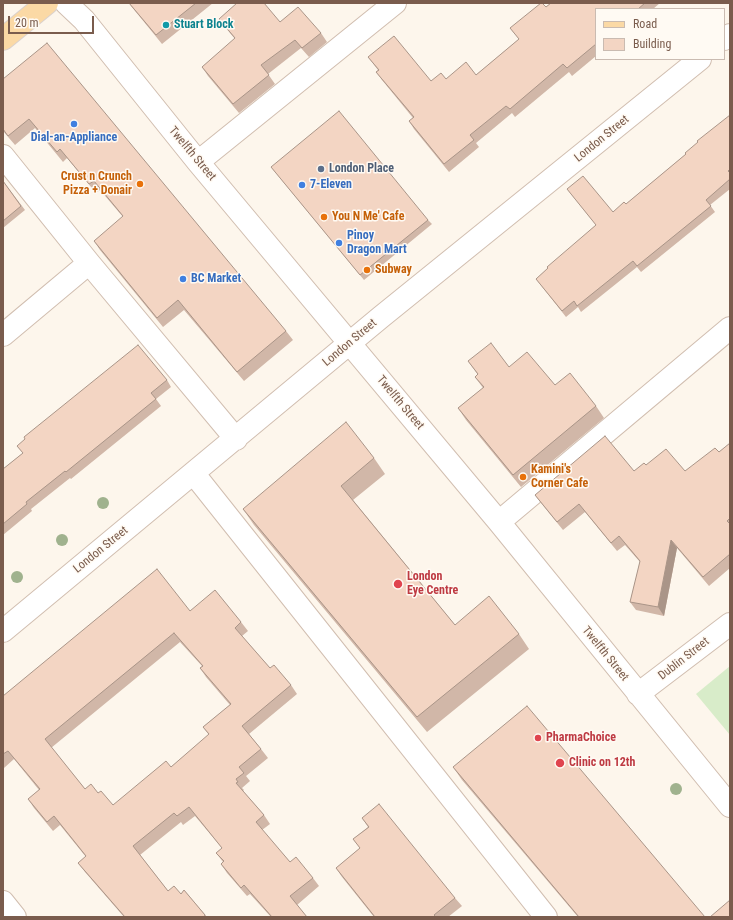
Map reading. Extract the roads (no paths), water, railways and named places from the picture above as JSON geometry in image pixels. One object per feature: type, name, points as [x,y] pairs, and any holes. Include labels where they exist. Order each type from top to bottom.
[{"type":"main road","points":[[3,39],[47,3]]},
{"type":"street","name":"Twelfth Street","points":[[66,3],[84,20],[198,162],[499,522],[730,806]]},
{"type":"street","points":[[198,162],[395,3]]},
{"type":"street","name":"London Street","points":[[3,631],[350,343],[699,60]]},
{"type":"street","points":[[3,156],[89,263],[236,439]]},
{"type":"street","points":[[3,335],[89,263]]},
{"type":"street","points":[[499,522],[730,328]]},
{"type":"street","points":[[194,474],[546,917]]},
{"type":"street","name":"Dublin Street","points":[[638,694],[730,624]]},
{"type":"street","points":[[3,902],[15,917]]},
{"type":"place","name":"Stuart Block","points":[[166,25]]},
{"type":"place","name":"Dial-an-Appliance","points":[[74,124]]},
{"type":"place","name":"London Place","points":[[321,169]]},
{"type":"place","name":"Crust n Crunch Pizza + Donair","points":[[140,184]]},
{"type":"place","name":"7-Eleven","points":[[302,185]]},
{"type":"place","name":"You N Me' Cafe","points":[[324,217]]},
{"type":"place","name":"Pinoy Dragon Mart","points":[[339,243]]},
{"type":"place","name":"Subway","points":[[367,270]]},
{"type":"place","name":"BC Market","points":[[183,279]]},
{"type":"place","name":"Kamini's Corner Cafe","points":[[523,477]]},
{"type":"place","name":"London Eye Centre","points":[[398,584]]},
{"type":"place","name":"PharmaChoice","points":[[538,738]]},
{"type":"place","name":"Clinic on 12th","points":[[560,763]]}]
